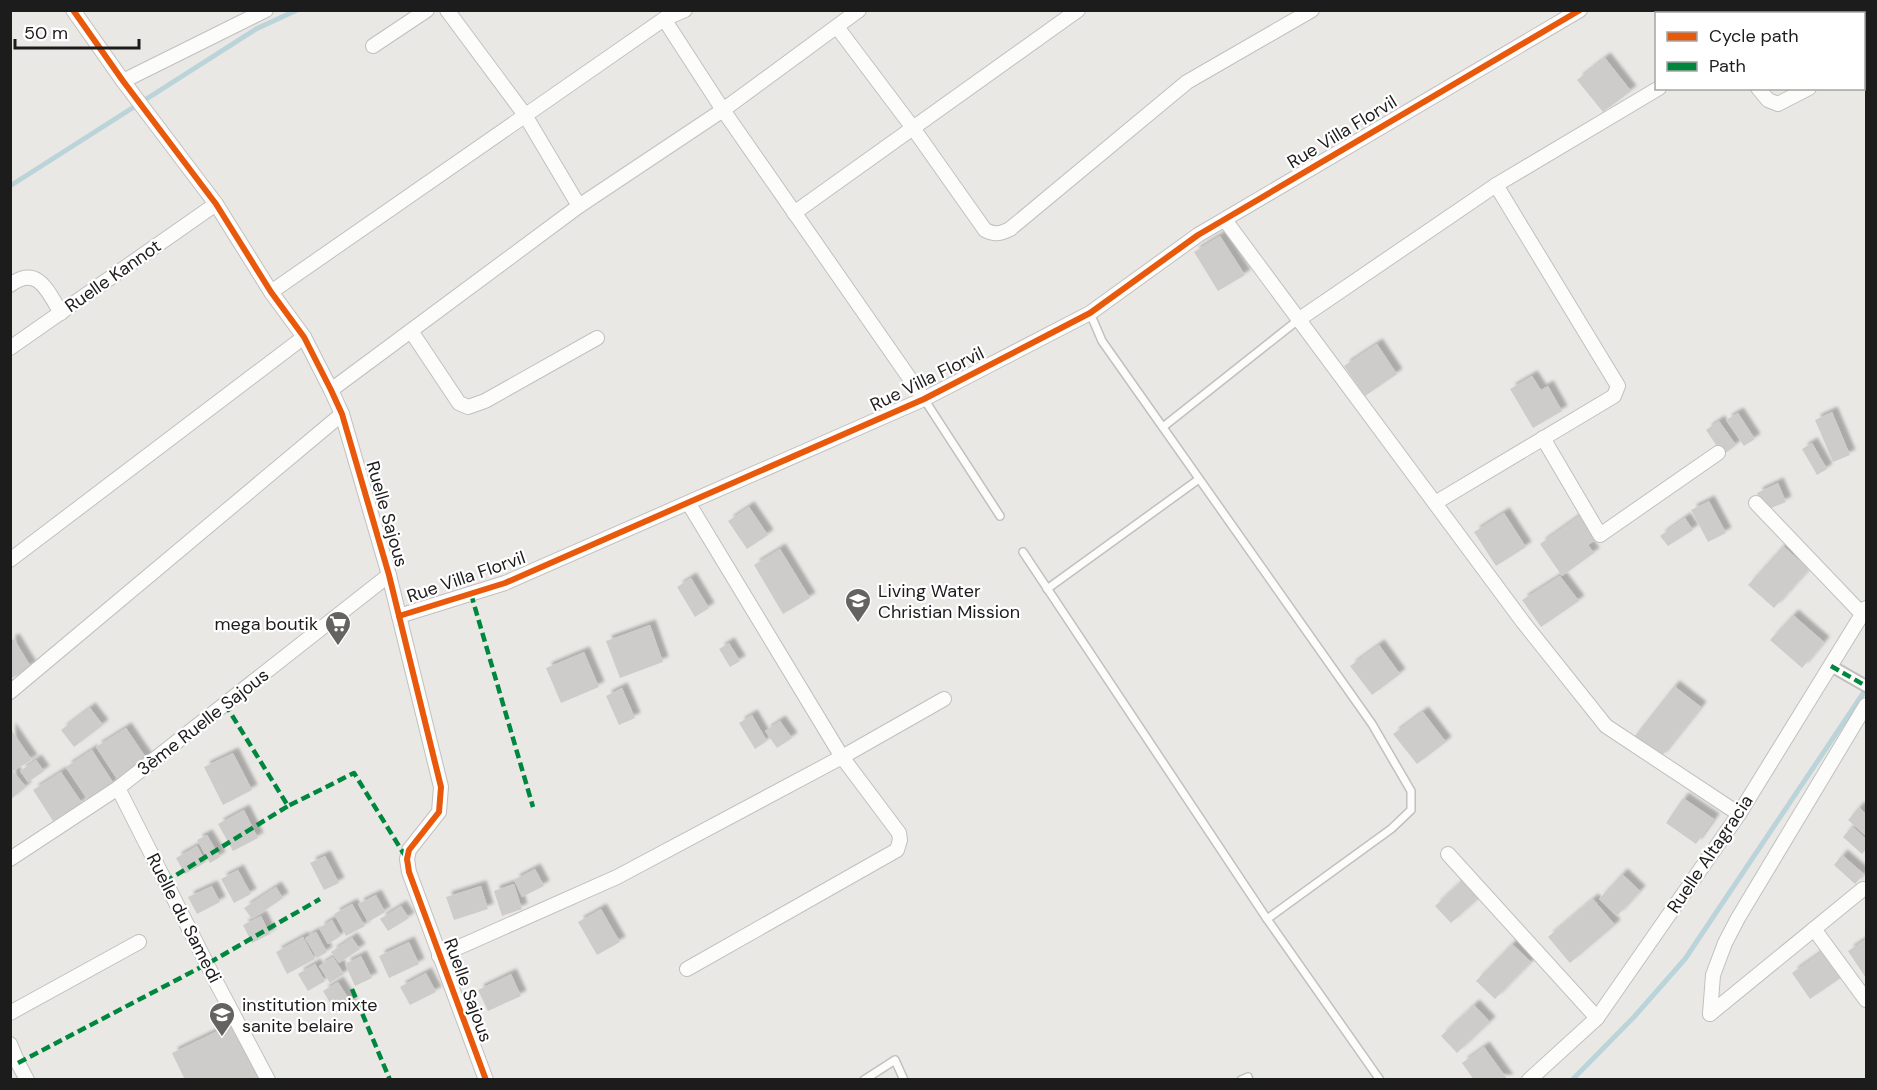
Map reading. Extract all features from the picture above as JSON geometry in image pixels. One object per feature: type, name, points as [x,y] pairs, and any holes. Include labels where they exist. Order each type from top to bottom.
[{"type":"street","name":"Ruelle Sajous","points":[[74,10],[123,81],[216,204],[271,292],[304,337],[342,414],[389,576],[441,787],[439,812],[409,850],[407,859],[409,872],[486,1080]]},
{"type":"street","points":[[236,10],[244,23]]},
{"type":"street","points":[[123,81],[244,23],[266,10]]},
{"type":"street","points":[[373,46],[427,10]]},
{"type":"street","points":[[447,10],[525,115],[579,206]]},
{"type":"street","points":[[271,292],[662,17],[685,10]]},
{"type":"street","points":[[331,390],[579,206],[723,110],[859,10]]},
{"type":"street","points":[[794,213],[1078,10]]},
{"type":"street","points":[[837,27],[913,128],[985,230],[992,234],[1000,234],[1010,229],[1187,82],[1312,10]]},
{"type":"street","name":"Rue Villa Florvil","points":[[399,616],[505,584],[924,399],[1090,313],[1198,235],[1580,10]]},
{"type":"street","points":[[662,17],[723,110],[924,399]]},
{"type":"street","points":[[1298,320],[1496,185],[1656,90]]},
{"type":"street","points":[[1760,90],[1768,100],[1778,104],[1805,90]]},
{"type":"street","points":[[1435,503],[1614,396],[1618,386],[1496,185]]},
{"type":"street","name":"Ruelle Kannot","points":[[10,348],[216,204]]},
{"type":"street","points":[[1225,220],[1524,622],[1606,726],[1739,814]]},
{"type":"street","points":[[10,285],[21,277],[35,278],[41,282],[61,313]]},
{"type":"street","points":[[411,331],[459,403],[468,407],[485,401],[597,338]]},
{"type":"street","points":[[10,560],[304,337]]},
{"type":"street","points":[[10,692],[342,414]]},
{"type":"street","points":[[1543,438],[1600,535],[1718,453]]},
{"type":"street","points":[[1756,503],[1864,611]]},
{"type":"street","points":[[687,969],[897,850],[900,840],[899,833],[842,757],[689,504]]},
{"type":"street","name":"3ème Ruelle Sajous","points":[[10,859],[118,788],[389,576]]},
{"type":"street","name":"Ruelle Altagracia","points":[[1529,1080],[1597,1018],[1739,814],[1864,611]]},
{"type":"street","points":[[1831,666],[1866,686]]},
{"type":"street","points":[[439,956],[618,877],[842,757],[944,699]]},
{"type":"street","points":[[1863,889],[1710,1014],[1713,975],[1725,943],[1866,705]]},
{"type":"street","name":"Ruelle du Samedi","points":[[118,788],[268,1080]]},
{"type":"street","points":[[1448,854],[1597,1018]]},
{"type":"street","points":[[1814,929],[1866,1000]]},
{"type":"street","points":[[10,1014],[139,942]]},
{"type":"street","points":[[10,1044],[27,1080]]},
{"type":"lane","points":[[1090,313],[1102,341],[1372,724],[1411,791],[1411,810],[1391,829],[1267,919]]},
{"type":"lane","points":[[1163,427],[1298,320]]},
{"type":"lane","points":[[924,399],[1000,516]]},
{"type":"lane","points":[[1047,589],[1199,479]]},
{"type":"lane","points":[[1023,552],[1267,919],[1380,1080]]},
{"type":"lane","points":[[864,1080],[895,1060],[904,1080]]},
{"type":"lane","points":[[1241,1080],[1248,1077],[1249,1080]]},
{"type":"building","points":[[1605,58],[1631,91],[1603,112],[1577,80]]},
{"type":"building","points":[[1220,236],[1245,275],[1218,291],[1194,252]]},
{"type":"building","points":[[1377,344],[1397,374],[1365,396],[1344,366]]},
{"type":"building","points":[[1532,376],[1541,390],[1548,386],[1562,411],[1533,428],[1510,389]]},
{"type":"building","points":[[1832,412],[1850,455],[1833,462],[1815,420]]},
{"type":"building","points":[[1738,413],[1755,439],[1744,446],[1726,420]]},
{"type":"building","points":[[1719,421],[1736,445],[1723,455],[1706,430]]},
{"type":"building","points":[[1812,443],[1827,469],[1817,475],[1802,449]]},
{"type":"building","points":[[1778,483],[1786,502],[1764,511],[1757,493]]},
{"type":"building","points":[[1709,501],[1726,533],[1708,542],[1691,510]]},
{"type":"building","points":[[749,507],[768,535],[747,549],[728,521]]},
{"type":"building","points":[[1504,513],[1526,547],[1496,566],[1474,532]]},
{"type":"building","points":[[1582,514],[1599,538],[1588,545],[1594,553],[1562,576],[1540,544]]},
{"type":"building","points":[[1685,518],[1693,530],[1668,546],[1660,536]]},
{"type":"building","points":[[1783,546],[1809,569],[1774,608],[1748,585]]},
{"type":"building","points":[[780,549],[810,598],[783,614],[754,565]]},
{"type":"building","points":[[1560,576],[1579,601],[1541,627],[1522,600]]},
{"type":"building","points":[[691,578],[709,608],[695,617],[677,587]]},
{"type":"building","points":[[1793,615],[1824,642],[1802,668],[1770,640]]},
{"type":"building","points":[[650,625],[663,662],[620,678],[606,641]]},
{"type":"building","points":[[14,639],[31,667],[10,679],[10,641]]},
{"type":"building","points":[[729,643],[740,661],[730,667],[719,649]]},
{"type":"building","points":[[1379,645],[1400,674],[1372,695],[1350,666]]},
{"type":"building","points":[[584,652],[599,687],[561,703],[546,668]]},
{"type":"building","points":[[1674,686],[1701,707],[1660,758],[1634,737]]},
{"type":"building","points":[[622,688],[635,718],[619,725],[606,696]]},
{"type":"building","points":[[90,708],[103,725],[74,747],[61,730]]},
{"type":"building","points":[[1423,712],[1446,742],[1417,764],[1393,734]]},
{"type":"building","points":[[752,715],[767,741],[755,749],[739,723]]},
{"type":"building","points":[[780,721],[792,738],[777,748],[765,731]]},
{"type":"building","points":[[10,728],[32,760],[13,771],[26,787],[10,800]]},
{"type":"building","points":[[126,728],[149,762],[119,782],[96,747]]},
{"type":"building","points":[[92,750],[114,784],[88,800],[66,767]]},
{"type":"building","points":[[233,753],[252,790],[223,805],[204,767]]},
{"type":"building","points":[[36,760],[44,771],[28,782],[20,771]]},
{"type":"building","points":[[61,772],[82,803],[53,821],[33,790]]},
{"type":"building","points":[[1683,798],[1714,819],[1696,844],[1666,823]]},
{"type":"building","points":[[1859,807],[1866,814],[1866,836],[1848,820]]},
{"type":"building","points":[[244,810],[258,838],[233,851],[218,824]]},
{"type":"building","points":[[1852,826],[1866,839],[1866,849],[1862,854],[1843,837]]},
{"type":"building","points":[[207,835],[220,857],[210,863],[197,840]]},
{"type":"building","points":[[197,846],[206,862],[185,874],[176,858]]},
{"type":"building","points":[[1842,855],[1864,874],[1855,884],[1834,865]]},
{"type":"building","points":[[325,856],[339,883],[324,890],[310,863]]},
{"type":"building","points":[[535,869],[544,886],[522,897],[514,880]]},
{"type":"building","points":[[238,870],[251,894],[234,903],[221,879]]},
{"type":"building","points":[[1622,874],[1640,891],[1617,916],[1599,899]]},
{"type":"building","points":[[1463,880],[1479,898],[1451,923],[1435,906]]},
{"type":"building","points":[[514,884],[522,909],[502,916],[494,891]]},
{"type":"building","points":[[212,886],[220,902],[197,914],[188,897]]},
{"type":"building","points":[[481,886],[488,909],[454,920],[446,897]]},
{"type":"building","points":[[276,887],[283,898],[252,919],[244,908]]},
{"type":"building","points":[[376,895],[385,912],[368,922],[358,904]]},
{"type":"building","points":[[1593,899],[1615,925],[1570,963],[1548,937]]},
{"type":"building","points":[[352,904],[365,926],[346,936],[334,914]]},
{"type":"building","points":[[401,906],[409,918],[388,931],[380,919]]},
{"type":"building","points":[[601,909],[620,942],[597,955],[578,922]]},
{"type":"building","points":[[261,916],[270,934],[252,943],[243,925]]},
{"type":"building","points":[[332,920],[341,936],[328,944],[319,928]]},
{"type":"building","points":[[316,932],[327,952],[317,958],[305,938]]},
{"type":"building","points":[[303,937],[315,959],[287,974],[276,952]]},
{"type":"building","points":[[352,938],[360,949],[339,963],[331,952]]},
{"type":"building","points":[[1866,939],[1866,978],[1848,951]]},
{"type":"building","points":[[409,942],[419,964],[389,978],[379,956]]},
{"type":"building","points":[[1512,944],[1531,962],[1495,999],[1476,981]]},
{"type":"building","points":[[1826,949],[1845,975],[1810,999],[1792,973]]},
{"type":"building","points":[[361,956],[372,978],[355,986],[345,964]]},
{"type":"building","points":[[333,957],[344,974],[330,983],[319,966]]},
{"type":"building","points":[[315,964],[325,981],[308,991],[298,974]]},
{"type":"building","points":[[426,973],[436,992],[410,1005],[400,987]]},
{"type":"building","points":[[511,974],[521,996],[488,1011],[478,990]]},
{"type":"building","points":[[338,982],[352,1004],[336,1013],[323,991]]},
{"type":"building","points":[[1474,1005],[1490,1022],[1457,1053],[1441,1036]]},
{"type":"building","name":"institution mixte sanite belaire","points":[[234,1023],[264,1080],[185,1080],[172,1053]]},
{"type":"building","points":[[1484,1047],[1508,1080],[1474,1080],[1462,1063]]},
{"type":"waterway","points":[[10,186],[256,29],[297,10]]},
{"type":"waterway","points":[[1572,1080],[1634,1017],[1685,959],[1866,689]]},
{"type":"marked path","points":[[471,594],[533,807]]},
{"type":"marked path","points":[[1831,666],[1866,686]]},
{"type":"marked path","points":[[225,704],[288,806],[354,773],[407,859]]},
{"type":"marked path","points":[[165,882],[288,806]]},
{"type":"marked path","points":[[18,1063],[207,964],[320,899]]},
{"type":"marked path","points":[[352,989],[390,1080]]},
{"type":"cycle path","points":[[73,10],[123,81],[216,204],[271,292],[304,337],[342,414],[389,575],[441,787],[439,812],[409,850],[407,859],[409,872],[486,1080]]},
{"type":"cycle path","points":[[399,616],[505,583],[924,399],[1090,313],[1198,235],[1580,10]]},
{"type":"place","name":"Living Water Christian Mission","points":[[858,624]]},
{"type":"place","name":"mega boutik","points":[[338,647]]},
{"type":"place","name":"institution mixte sanite belaire","points":[[222,1038]]}]
